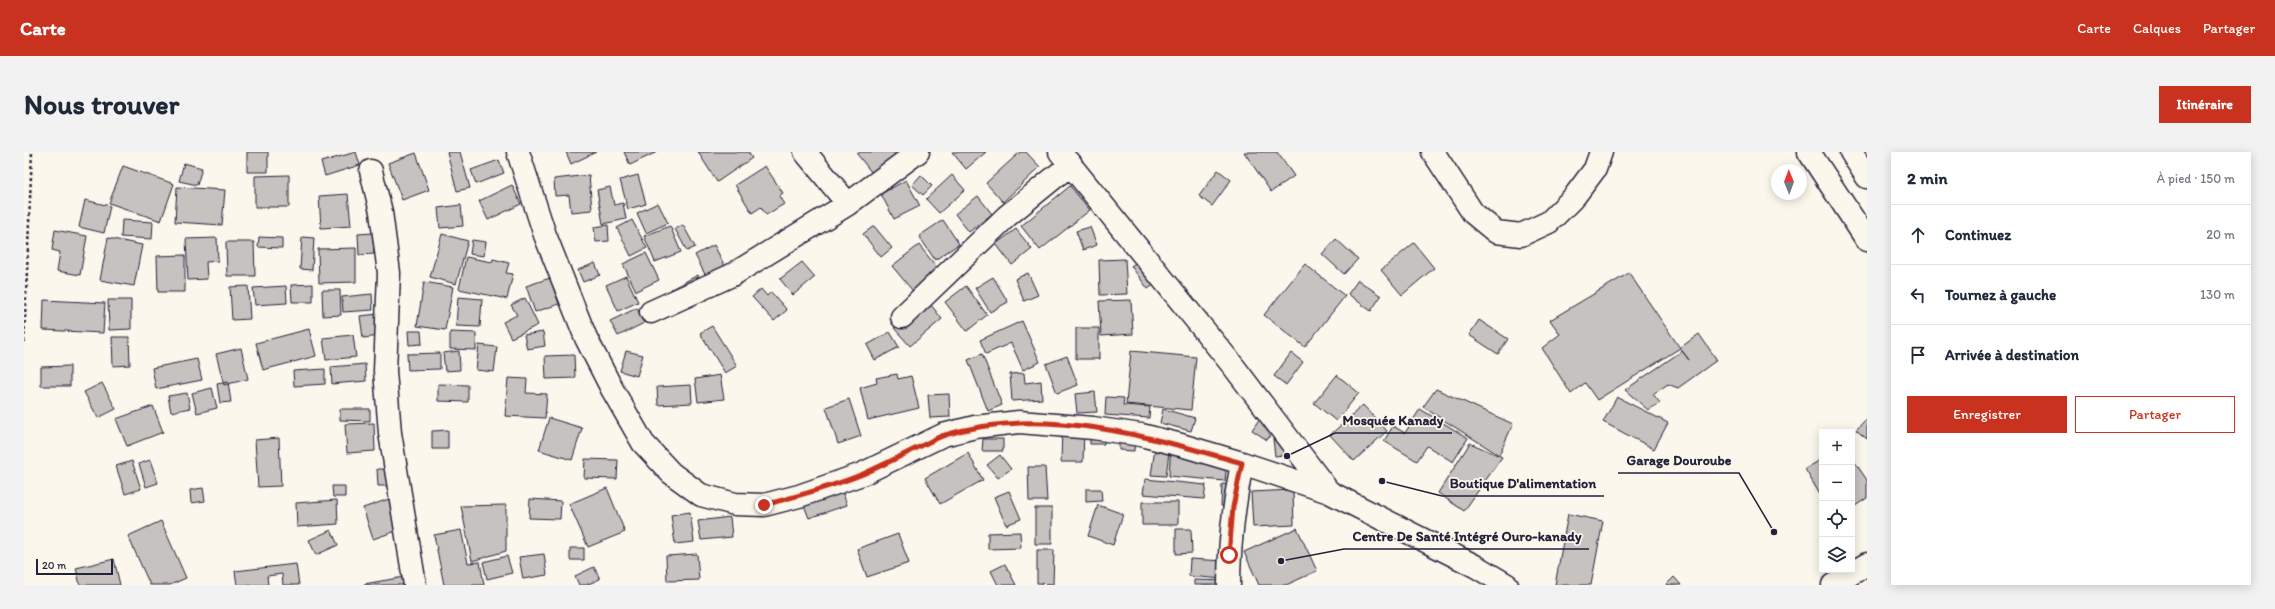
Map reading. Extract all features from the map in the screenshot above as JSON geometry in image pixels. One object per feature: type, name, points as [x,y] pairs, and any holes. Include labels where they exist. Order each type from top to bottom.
[{"type":"street","points":[[518,152],[545,235],[586,338],[612,389],[643,443],[671,473],[701,495],[735,504],[764,505],[799,496],[862,474],[943,435],[975,427],[1019,422],[1093,428],[1141,435],[1242,463],[1329,492],[1475,566],[1507,585]]},
{"type":"street","points":[[805,152],[848,204]]},
{"type":"street","points":[[651,312],[732,275],[848,204],[918,152]]},
{"type":"street","points":[[1433,152],[1473,213],[1496,232],[1522,235],[1549,222],[1574,197],[1595,168],[1601,152]]},
{"type":"street","points":[[1809,152],[1867,240]]},
{"type":"street","points":[[1851,152],[1867,177]]},
{"type":"street","points":[[902,317],[1065,158],[1234,366],[1329,492]]},
{"type":"street","points":[[371,172],[381,212],[388,273],[385,371],[390,433],[415,585]]},
{"type":"street","points":[[1229,585],[1229,555],[1233,507],[1242,463]]},
{"type":"street","points":[[1833,585],[1867,564]]},
{"type":"path","points":[[24,342],[32,152]]},
{"type":"building","points":[[247,152],[268,152],[268,172],[247,172]]},
{"type":"building","points":[[356,152],[360,165],[325,176],[321,162]]},
{"type":"building","points":[[447,152],[460,152],[470,188],[457,191]]},
{"type":"building","points":[[566,152],[596,152],[571,164]]},
{"type":"building","points":[[624,152],[657,152],[630,165]]},
{"type":"building","points":[[698,152],[748,152],[752,158],[717,182]]},
{"type":"building","points":[[860,152],[893,152],[903,164],[879,182],[857,154]]},
{"type":"building","points":[[952,152],[986,152],[966,169]]},
{"type":"building","points":[[1020,152],[1026,152],[1040,167],[1003,202],[986,183]]},
{"type":"building","points":[[1244,152],[1277,152],[1294,176],[1271,192]]},
{"type":"building","points":[[416,153],[429,190],[402,200],[388,163]]},
{"type":"building","points":[[499,160],[504,173],[476,184],[471,170]]},
{"type":"building","points":[[184,163],[202,168],[197,185],[179,181]]},
{"type":"building","points":[[123,166],[174,184],[161,221],[109,203]]},
{"type":"building","points":[[765,166],[783,193],[779,196],[784,204],[766,215],[761,207],[752,213],[735,185]]},
{"type":"building","points":[[1218,170],[1231,180],[1212,206],[1199,196]]},
{"type":"building","points":[[289,175],[289,207],[255,207],[255,176]]},
{"type":"building","points":[[589,175],[592,210],[571,212],[569,195],[555,196],[554,179]]},
{"type":"building","points":[[638,175],[646,204],[628,209],[620,180]]},
{"type":"building","points":[[921,175],[932,186],[923,195],[912,185]]},
{"type":"building","points":[[952,175],[965,190],[939,213],[926,199]]},
{"type":"building","points":[[906,180],[920,206],[894,219],[881,194]]},
{"type":"building","points":[[512,185],[521,204],[488,220],[479,201]]},
{"type":"building","points":[[1070,186],[1090,210],[1040,250],[1021,226]]},
{"type":"building","points":[[177,187],[225,190],[222,225],[175,222]]},
{"type":"building","points":[[610,187],[614,205],[623,203],[626,219],[603,224],[597,190]]},
{"type":"building","points":[[348,194],[351,226],[321,228],[319,196]]},
{"type":"building","points":[[978,196],[992,214],[969,232],[955,214]]},
{"type":"building","points":[[85,200],[110,206],[104,233],[79,227]]},
{"type":"building","points":[[658,203],[668,223],[646,233],[637,213]]},
{"type":"building","points":[[461,205],[463,226],[440,228],[438,208]]},
{"type":"building","points":[[122,220],[153,222],[152,239],[121,237]]},
{"type":"building","points":[[632,220],[647,248],[631,256],[617,228]]},
{"type":"building","points":[[943,220],[959,244],[935,260],[919,236]]},
{"type":"building","points":[[608,225],[609,241],[596,242],[594,227]]},
{"type":"building","points":[[683,225],[695,247],[687,251],[675,229]]},
{"type":"building","points":[[670,226],[681,252],[655,262],[644,236]]},
{"type":"building","points":[[874,226],[892,248],[881,257],[863,234]]},
{"type":"building","points":[[1090,227],[1097,245],[1083,250],[1076,231]]},
{"type":"building","points":[[1016,229],[1032,249],[1012,265],[996,244]]},
{"type":"building","points":[[55,230],[87,236],[80,275],[57,271],[60,252],[52,250]]},
{"type":"building","points":[[373,233],[374,254],[359,255],[358,234]]},
{"type":"building","points":[[442,234],[468,241],[456,284],[430,277]]},
{"type":"building","points":[[259,237],[282,238],[282,248],[258,247]]},
{"type":"building","points":[[302,237],[314,238],[312,270],[300,269]]},
{"type":"building","points":[[108,238],[142,245],[134,286],[100,280]]},
{"type":"building","points":[[217,238],[218,261],[206,262],[207,279],[188,280],[186,239]]},
{"type":"building","points":[[1336,239],[1358,259],[1344,274],[1322,254]]},
{"type":"building","points":[[472,240],[486,242],[484,256],[470,254]]},
{"type":"building","points":[[226,242],[254,242],[255,276],[227,276]]},
{"type":"building","points":[[1414,243],[1434,268],[1402,295],[1381,270]]},
{"type":"building","points":[[714,245],[730,276],[711,286],[695,255]]},
{"type":"building","points":[[919,245],[943,275],[917,296],[892,266]]},
{"type":"building","points":[[356,248],[356,282],[319,283],[318,249]]},
{"type":"building","points":[[646,253],[659,280],[636,291],[623,264]]},
{"type":"building","points":[[1148,254],[1165,277],[1148,289],[1131,266]]},
{"type":"building","points":[[185,255],[185,292],[158,292],[157,256]]},
{"type":"building","points":[[466,257],[492,262],[493,259],[509,263],[506,273],[513,274],[507,299],[459,289]]},
{"type":"building","points":[[1125,259],[1127,294],[1100,295],[1099,260]]},
{"type":"building","points":[[802,262],[815,277],[793,295],[780,279]]},
{"type":"building","points":[[595,263],[600,275],[583,282],[578,270]]},
{"type":"building","points":[[1305,264],[1345,296],[1305,347],[1264,315]]},
{"type":"building","points":[[1028,273],[1038,295],[1024,301],[1015,279]]},
{"type":"building","points":[[1629,273],[1680,348],[1597,400],[1585,383],[1571,394],[1542,348],[1560,334],[1550,320]]},
{"type":"building","points":[[698,275],[704,287],[677,300],[671,289]]},
{"type":"building","points":[[626,276],[638,302],[618,311],[606,285]]},
{"type":"building","points":[[993,277],[1008,302],[990,312],[975,288]]},
{"type":"building","points":[[550,278],[559,304],[535,312],[526,286]]},
{"type":"building","points":[[1358,280],[1381,296],[1371,311],[1348,294]]},
{"type":"building","points":[[424,282],[453,287],[445,330],[417,326]]},
{"type":"building","points":[[313,284],[313,302],[292,302],[291,285]]},
{"type":"building","points":[[248,286],[250,319],[232,320],[230,287]]},
{"type":"building","points":[[286,286],[287,303],[255,305],[253,288]]},
{"type":"building","points":[[966,286],[987,315],[967,331],[945,302]]},
{"type":"building","points":[[761,289],[767,296],[771,292],[787,310],[774,321],[752,297]]},
{"type":"building","points":[[322,290],[340,290],[341,315],[323,316]]},
{"type":"building","points":[[372,294],[373,310],[343,312],[342,297]]},
{"type":"building","points":[[458,297],[482,299],[480,327],[456,326]]},
{"type":"building","points":[[525,298],[538,325],[511,338],[503,322],[517,315],[511,305]]},
{"type":"building","points":[[44,300],[105,303],[103,333],[43,330]]},
{"type":"building","points":[[108,300],[131,300],[131,329],[109,330]]},
{"type":"building","points":[[1131,300],[1133,334],[1101,336],[1099,301]]},
{"type":"building","points":[[928,301],[942,319],[910,346],[894,328]]},
{"type":"building","points":[[637,308],[644,323],[618,336],[610,321]]},
{"type":"building","points":[[378,314],[381,336],[363,338],[360,316]]},
{"type":"building","points":[[1479,320],[1508,339],[1498,354],[1469,335]]},
{"type":"building","points":[[1022,321],[1040,362],[1023,370],[1011,343],[986,354],[980,340]]},
{"type":"building","points":[[712,326],[737,366],[725,373],[700,333]]},
{"type":"building","points":[[1076,328],[1099,328],[1099,359],[1076,359]]},
{"type":"building","points":[[309,329],[316,356],[263,370],[256,343]]},
{"type":"building","points":[[408,331],[421,331],[422,344],[409,345]]},
{"type":"building","points":[[450,332],[476,333],[476,350],[450,349]]},
{"type":"building","points":[[543,332],[545,346],[527,349],[524,335]]},
{"type":"building","points":[[890,332],[899,347],[875,360],[867,345]]},
{"type":"building","points":[[1699,334],[1717,360],[1678,388],[1668,384],[1653,394],[1660,403],[1648,410],[1625,390],[1682,351],[1689,360],[1680,348]]},
{"type":"building","points":[[353,335],[356,357],[326,360],[323,338]]},
{"type":"building","points":[[112,337],[129,337],[130,365],[113,366]]},
{"type":"building","points":[[479,345],[497,347],[494,372],[476,370]]},
{"type":"building","points":[[241,348],[248,379],[224,385],[216,354]]},
{"type":"building","points":[[459,351],[460,370],[445,371],[443,353]]},
{"type":"building","points":[[626,351],[643,355],[637,376],[620,371]]},
{"type":"building","points":[[1131,351],[1196,357],[1191,410],[1126,404]]},
{"type":"building","points":[[440,353],[440,369],[408,370],[407,354]]},
{"type":"building","points":[[1291,353],[1303,362],[1286,385],[1274,376]]},
{"type":"building","points":[[982,354],[1002,405],[988,411],[968,360]]},
{"type":"building","points":[[574,355],[575,378],[546,379],[545,356]]},
{"type":"building","points":[[1067,356],[1078,385],[1057,393],[1046,364]]},
{"type":"building","points":[[197,359],[202,380],[156,389],[152,368]]},
{"type":"building","points":[[365,364],[366,381],[332,384],[331,367]]},
{"type":"building","points":[[70,366],[70,386],[41,386],[41,367]]},
{"type":"building","points":[[325,369],[325,384],[294,386],[293,371]]},
{"type":"building","points":[[1024,373],[1025,383],[1041,381],[1042,399],[1012,401],[1010,374]]},
{"type":"building","points":[[897,374],[898,379],[911,376],[919,408],[868,420],[860,388],[877,383],[876,378]]},
{"type":"building","points":[[720,375],[724,399],[698,402],[695,379]]},
{"type":"building","points":[[1337,375],[1359,393],[1336,421],[1314,403]]},
{"type":"building","points":[[508,378],[527,379],[526,393],[547,394],[545,418],[505,416]]},
{"type":"building","points":[[228,382],[231,402],[220,403],[217,384]]},
{"type":"building","points":[[102,383],[116,409],[98,418],[84,392]]},
{"type":"building","points":[[438,384],[468,385],[468,402],[438,401]]},
{"type":"building","points":[[691,385],[692,403],[658,405],[657,387]]},
{"type":"building","points":[[212,388],[217,408],[197,413],[192,393]]},
{"type":"building","points":[[1436,389],[1513,424],[1499,455],[1423,407]]},
{"type":"building","points":[[1095,392],[1097,412],[1077,413],[1075,394]]},
{"type":"building","points":[[187,393],[190,408],[171,412],[168,396]]},
{"type":"building","points":[[949,394],[950,417],[930,418],[928,395]]},
{"type":"building","points":[[1106,397],[1124,398],[1123,405],[1150,407],[1149,418],[1105,415]]},
{"type":"building","points":[[1617,397],[1668,423],[1654,449],[1603,422]]},
{"type":"building","points":[[849,399],[861,436],[838,444],[826,407]]},
{"type":"building","points":[[1363,405],[1387,431],[1354,461],[1330,435]]},
{"type":"building","points":[[153,406],[163,432],[127,446],[116,419]]},
{"type":"building","points":[[340,409],[370,409],[370,421],[340,420]]},
{"type":"building","points":[[1163,409],[1195,418],[1191,431],[1160,423]]},
{"type":"building","points":[[1420,409],[1468,438],[1453,462],[1427,446],[1417,461],[1384,441],[1393,426],[1405,433]]},
{"type":"building","points":[[1262,415],[1277,425],[1267,440],[1252,430]]},
{"type":"building","points":[[549,418],[582,428],[572,460],[539,450]]},
{"type":"building","points":[[1867,418],[1867,439],[1856,430]]},
{"type":"building","points":[[374,423],[375,451],[347,453],[345,424]]},
{"type":"building","points":[[1062,428],[1084,429],[1083,462],[1061,462]]},
{"type":"building","points":[[448,430],[448,449],[432,449],[432,431]]},
{"type":"building","points":[[1090,430],[1104,430],[1104,444],[1090,444]]},
{"type":"building","points":[[1119,434],[1135,435],[1134,451],[1119,450]]},
{"type":"building","points":[[1300,436],[1302,453],[1275,456],[1273,439]]},
{"type":"building","points":[[279,438],[281,486],[258,487],[255,440]]},
{"type":"building","points":[[983,439],[1003,439],[1003,451],[982,451]]},
{"type":"building","points":[[1470,443],[1502,457],[1464,511],[1438,493]]},
{"type":"building","points":[[1171,444],[1228,449],[1225,481],[1169,476]]},
{"type":"building","points":[[1155,449],[1169,452],[1166,476],[1151,475]]},
{"type":"building","points":[[968,453],[983,480],[940,504],[925,478]]},
{"type":"building","points":[[1000,455],[1011,469],[998,478],[987,465]]},
{"type":"building","points":[[585,459],[618,460],[617,479],[584,478]]},
{"type":"building","points":[[150,460],[158,483],[146,487],[139,464]]},
{"type":"building","points":[[132,461],[141,489],[125,494],[116,466]]},
{"type":"building","points":[[1819,461],[1819,493],[1805,469]]},
{"type":"building","points":[[1855,462],[1867,480],[1867,498],[1855,506]]},
{"type":"building","points":[[1028,467],[1045,467],[1047,501],[1029,501]]},
{"type":"building","points":[[377,469],[389,469],[390,486],[378,486]]},
{"type":"building","points":[[1145,479],[1206,485],[1204,499],[1143,494]]},
{"type":"building","points":[[1222,484],[1236,485],[1236,506],[1221,506]]},
{"type":"building","points":[[332,486],[345,486],[345,497],[333,497]]},
{"type":"building","points":[[203,488],[205,501],[191,503],[190,490]]},
{"type":"building","points":[[607,488],[625,532],[588,547],[569,504]]},
{"type":"building","points":[[841,488],[847,505],[809,518],[802,500]]},
{"type":"building","points":[[1086,489],[1101,489],[1102,501],[1086,502]]},
{"type":"building","points":[[1293,490],[1294,525],[1253,527],[1251,492]]},
{"type":"building","points":[[1009,491],[1021,519],[1006,525],[994,497]]},
{"type":"building","points":[[389,499],[399,530],[373,539],[363,508]]},
{"type":"building","points":[[530,499],[561,501],[560,519],[529,518]]},
{"type":"building","points":[[337,500],[338,524],[297,527],[296,503]]},
{"type":"building","points":[[1142,502],[1178,502],[1178,525],[1142,525]]},
{"type":"building","points":[[506,505],[506,551],[472,561],[461,506]]},
{"type":"building","points":[[1098,505],[1123,514],[1113,545],[1088,536]]},
{"type":"building","points":[[1035,508],[1052,508],[1052,544],[1035,544]]},
{"type":"building","points":[[690,512],[694,542],[675,544],[671,515]]},
{"type":"building","points":[[1568,514],[1603,521],[1591,585],[1555,585]]},
{"type":"building","points":[[730,517],[732,537],[701,540],[698,521]]},
{"type":"building","points":[[161,521],[186,578],[170,585],[150,585],[128,536]]},
{"type":"building","points":[[1297,528],[1317,571],[1286,585],[1259,585],[1244,552]]},
{"type":"building","points":[[1176,529],[1191,529],[1192,553],[1176,554]]},
{"type":"building","points":[[331,530],[338,545],[316,555],[309,540]]},
{"type":"building","points":[[461,530],[468,563],[480,562],[484,585],[444,585],[434,535]]},
{"type":"building","points":[[1020,532],[1021,548],[988,549],[988,533]]},
{"type":"building","points":[[898,534],[909,563],[867,577],[857,549]]},
{"type":"building","points":[[570,548],[584,548],[584,560],[570,560]]},
{"type":"building","points":[[1037,550],[1054,550],[1053,584],[1037,583]]},
{"type":"building","points":[[544,554],[547,575],[523,579],[519,557]]},
{"type":"building","points":[[697,554],[699,580],[667,581],[666,556]]},
{"type":"building","points":[[507,556],[512,573],[487,579],[483,562]]},
{"type":"building","points":[[114,559],[120,585],[80,585],[76,568]]},
{"type":"building","points":[[1190,559],[1224,561],[1222,579],[1189,576]]},
{"type":"building","points":[[296,564],[299,585],[283,585],[282,574],[267,576],[268,585],[237,585],[235,571]]},
{"type":"building","points":[[1005,564],[1016,585],[998,585],[991,571]]},
{"type":"building","points":[[594,567],[600,579],[586,585],[579,585],[575,576]]},
{"type":"building","points":[[404,577],[405,585],[364,585],[364,584]]},
{"type":"building","points":[[1674,577],[1681,585],[1666,585]]},
{"type":"building","points":[[1194,580],[1231,581],[1231,585],[1194,585]]},
{"type":"place","name":"Mosquée Kanady","points":[[1287,456]]},
{"type":"place","name":"Boutique D'alimentation","points":[[1382,481]]},
{"type":"place","name":"Garage Douroube","points":[[1774,532]]},
{"type":"place","name":"Centre De Santé Intégré Ouro-kanady","points":[[1281,561]]},
{"type":"route","points":[[764,505],[799,496],[862,474],[943,435],[975,427],[1019,422],[1093,428],[1141,435],[1242,463],[1233,507],[1229,555]]}]
